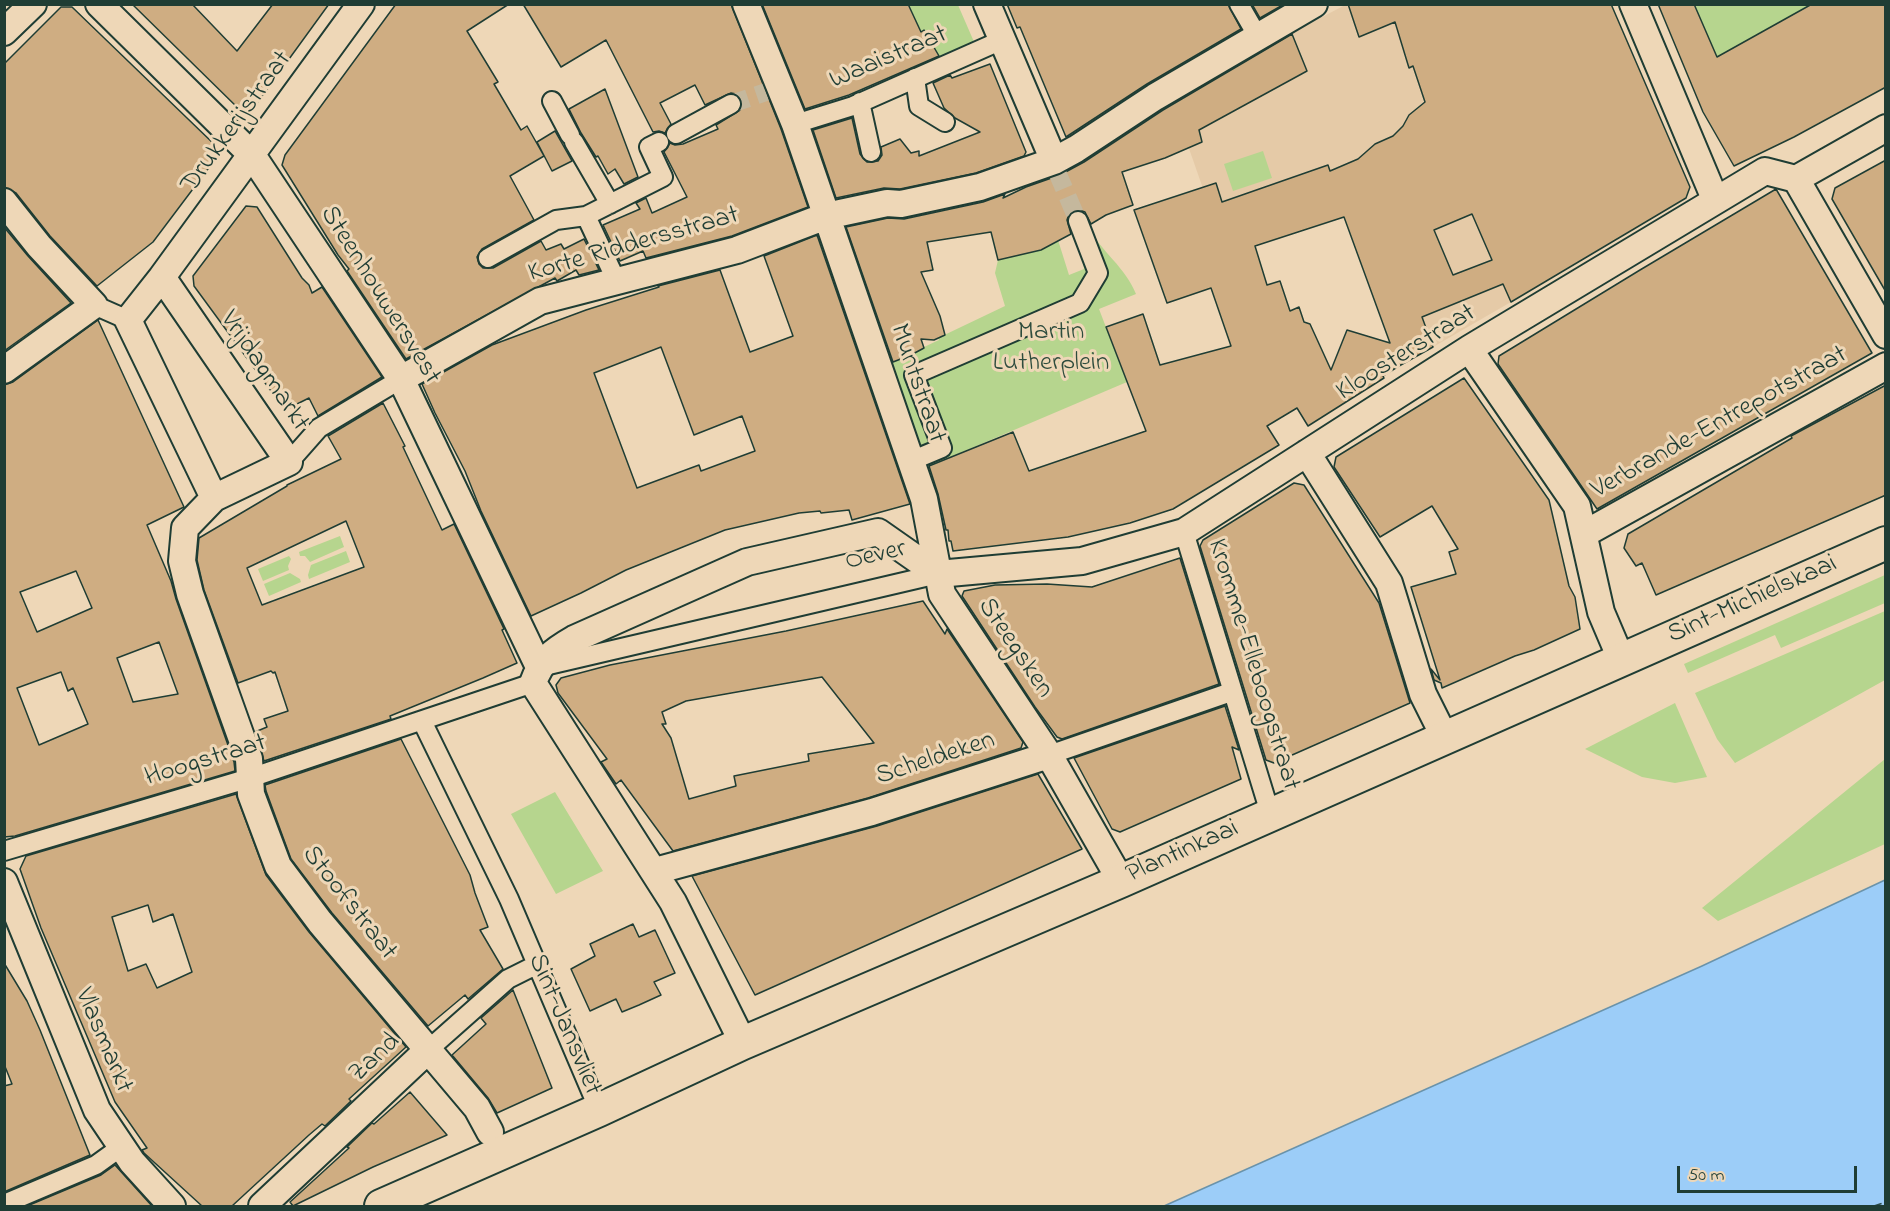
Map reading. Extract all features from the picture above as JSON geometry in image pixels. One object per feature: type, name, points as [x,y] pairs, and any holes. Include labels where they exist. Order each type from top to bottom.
[{"type":"street","points":[[4,32],[33,4]]},
{"type":"street","name":"Steenhouwersvest","points":[[99,4],[252,155],[400,379],[536,675]]},
{"type":"street","name":"Drukkerijstraat","points":[[162,277],[361,4]]},
{"type":"street","name":"Muntstraat","points":[[746,4],[773,89],[795,124],[924,500],[938,574]]},
{"type":"street","points":[[987,4],[1056,166]]},
{"type":"street","points":[[1239,4],[1258,37]]},
{"type":"street","name":"Korte Riddersstraat","points":[[400,379],[540,301],[737,250],[826,216],[887,203],[901,204],[981,187],[1056,166],[1076,149],[1155,96],[1314,4]]},
{"type":"street","points":[[1633,4],[1715,199]]},
{"type":"street","name":"Waaistraat","points":[[795,124],[860,102],[1002,40]]},
{"type":"street","points":[[915,78],[919,106],[945,122]]},
{"type":"street","points":[[552,101],[610,204]]},
{"type":"street","points":[[860,102],[871,152]]},
{"type":"street","points":[[676,134],[731,104]]},
{"type":"street","points":[[1886,128],[1796,179],[1886,335]]},
{"type":"street","points":[[488,258],[556,220],[586,216],[663,177],[649,147],[659,142]]},
{"type":"street","name":"Kloosterstraat","points":[[938,574],[1082,561],[1184,532],[1469,349],[1715,199],[1765,171],[1796,179]]},
{"type":"street","points":[[4,202],[39,246],[94,305],[128,320],[214,498]]},
{"type":"street","points":[[586,216],[617,282]]},
{"type":"street","points":[[885,387],[1080,303],[1098,273],[1078,220]]},
{"type":"street","points":[[128,320],[162,277]]},
{"type":"street","name":"Vrijdagmarkt","points":[[162,277],[289,462],[214,498]]},
{"type":"street","points":[[5,368],[94,305]]},
{"type":"street","points":[[1469,349],[1577,506],[1601,612],[1621,659]]},
{"type":"street","name":"Verbrande-Entrepotstraat","points":[[1584,534],[1886,366]]},
{"type":"street","points":[[910,461],[942,448],[914,375]]},
{"type":"street","points":[[289,462],[319,428],[400,379]]},
{"type":"street","points":[[1307,453],[1389,583],[1423,694],[1445,738]]},
{"type":"street","name":"Stoofstraat","points":[[214,498],[185,528],[182,561],[189,594],[249,759],[251,794],[278,866],[320,922],[477,1108],[494,1143]]},
{"type":"street","name":"Oever","points":[[536,675],[562,646],[574,639],[747,562],[878,532],[938,574]]},
{"type":"street","name":"Kromme-Elleboogstraat","points":[[1184,532],[1231,692],[1270,813]]},
{"type":"street","name":"Sint-Michielskaai","points":[[1621,659],[1886,543]]},
{"type":"street","name":"Oever","points":[[536,675],[938,574]]},
{"type":"street","name":"Steegsken","points":[[938,574],[942,594],[1049,755],[1121,881]]},
{"type":"street","name":"Plantinkaai","points":[[743,1043],[1121,881],[1621,659]]},
{"type":"street","points":[[422,722],[536,675],[673,902],[743,1043]]},
{"type":"street","name":"Scheldeken","points":[[655,871],[872,812],[1049,755],[1231,692]]},
{"type":"street","name":"Hoogstraat","points":[[4,851],[250,778],[422,722]]},
{"type":"street","name":"Sint-Jansvliet","points":[[422,722],[509,899],[599,1110],[743,1043]]},
{"type":"street","name":"Vlasmarkt","points":[[4,882],[97,1110],[121,1147],[172,1206]]},
{"type":"street","name":"Zand","points":[[262,1206],[428,1050],[508,980],[538,964]]},
{"type":"street","points":[[381,1206],[494,1143],[599,1110]]},
{"type":"street","points":[[4,1204],[96,1165],[121,1147]]},
{"type":"shaded area","points":[[1348,5],[1359,37],[1433,5],[1511,302],[1433,347],[1391,235],[1367,210],[1255,246],[1267,283],[1250,288],[1236,283],[1171,97]]},
{"type":"green space","points":[[909,5],[958,5],[978,51],[937,68]]},
{"type":"green space","points":[[1694,5],[1812,5],[1724,72]]},
{"type":"green space","points":[[1263,151],[1272,178],[1233,191],[1224,164]]},
{"type":"green space","name":"Martin Lutherplein","points":[[1087,226],[1126,276],[1136,294],[1099,309],[1127,382],[927,467],[892,362],[1005,306],[995,273],[998,260],[1040,250],[1058,240],[1069,275],[1084,269],[1081,247]]},
{"type":"green space","points":[[340,536],[344,547],[310,562],[305,556],[300,556],[299,552]]},
{"type":"green space","points":[[346,551],[350,562],[309,579],[311,565]]},
{"type":"green space","points":[[289,556],[291,559],[289,570],[263,581],[258,569]]},
{"type":"green space","points":[[290,573],[301,582],[269,596],[264,584]]},
{"type":"green space","points":[[1885,575],[1885,603],[1781,648],[1775,635],[1688,673],[1684,664]]},
{"type":"green space","points":[[1885,611],[1885,680],[1735,763],[1717,739],[1695,693]]},
{"type":"green space","points":[[1675,703],[1707,777],[1675,783],[1642,777],[1585,749]]},
{"type":"green space","points":[[1885,759],[1885,844],[1718,921],[1702,908]]},
{"type":"green space","points":[[555,792],[603,871],[556,894],[511,814]]},
{"type":"water","points":[[1885,880],[1885,1206],[1164,1206],[1702,966]]},
{"type":"building","points":[[132,4],[192,4],[237,51],[273,4],[329,4],[252,110],[241,111]]},
{"type":"building","points":[[396,4],[509,4],[467,31],[498,82],[494,84],[521,130],[527,126],[544,156],[510,176],[534,220],[482,249],[477,257],[479,264],[483,268],[493,268],[541,241],[546,250],[561,244],[564,249],[584,239],[599,270],[579,275],[576,270],[557,281],[555,278],[406,359],[347,271],[349,269],[282,165],[285,155]]},
{"type":"building","points":[[523,4],[731,4],[781,129],[808,207],[732,236],[646,258],[643,251],[620,261],[603,225],[640,209],[636,203],[646,198],[652,213],[687,197],[664,152],[670,143],[683,144],[718,129],[716,125],[740,110],[741,99],[731,93],[705,105],[695,85],[660,103],[671,124],[665,133],[653,132],[606,40],[561,67]]},
{"type":"building","points":[[762,4],[908,4],[921,32],[924,30],[939,56],[849,95],[805,109]]},
{"type":"building","points":[[1007,4],[1228,4],[1241,29],[1147,84],[1066,137],[1020,27],[1017,28]]},
{"type":"building","points":[[1252,4],[1281,4],[1281,6],[1260,18]]},
{"type":"building","points":[[1348,4],[1611,4],[1690,187],[1686,198],[1511,302],[1503,284],[1422,317],[1433,347],[1383,376],[1384,378],[1308,426],[1297,408],[1267,426],[1279,445],[1173,509],[1130,523],[1068,537],[953,551],[929,466],[1013,432],[1029,471],[1146,431],[1106,327],[1143,314],[1160,365],[1231,346],[1211,288],[1167,303],[1134,210],[1216,183],[1222,202],[1328,165],[1330,171],[1358,159],[1375,144],[1393,136],[1403,126],[1409,115],[1425,102],[1413,66],[1409,68],[1395,22],[1359,37]],"holes":[[[1472,214],[1492,260],[1453,275],[1434,230]],[[1344,217],[1390,343],[1347,330],[1331,370],[1310,324],[1304,322],[1299,307],[1290,311],[1280,281],[1267,285],[1255,246]]]},
{"type":"building","points":[[1658,4],[1694,4],[1717,57],[1812,4],[1886,4],[1886,87],[1794,137],[1734,166],[1703,112]]},
{"type":"building","points":[[61,7],[72,7],[216,146],[217,157],[153,242],[97,286],[50,236],[16,193],[4,187],[4,64]]},
{"type":"building","points":[[1292,34],[1307,71],[1199,130],[1202,142],[1165,158],[1122,172],[1133,205],[1106,215],[1091,224],[1085,212],[1073,211],[1067,220],[1071,234],[1041,250],[998,260],[991,232],[927,242],[933,270],[921,272],[940,316],[945,335],[934,340],[921,339],[924,348],[893,362],[846,227],[888,218],[904,219],[983,202],[1005,194],[1003,198],[1060,175],[1084,162],[1163,110]]},
{"type":"building","points":[[990,64],[1026,152],[1024,156],[976,173],[900,189],[884,188],[836,198],[813,130],[852,118],[860,154],[867,162],[878,161],[882,155],[881,147],[900,139],[911,153],[919,151],[919,156],[980,132],[955,118],[944,108],[933,83],[950,75],[952,78]]},
{"type":"building","points":[[605,89],[638,177],[624,184],[615,169],[608,174],[581,133],[569,109]]},
{"type":"building","points":[[555,131],[572,161],[552,171],[537,142]]},
{"type":"building","points":[[1886,160],[1886,292],[1832,199],[1835,188]]},
{"type":"building","points":[[1776,189],[1872,353],[1597,509],[1498,364],[1499,356]]},
{"type":"building","points":[[246,206],[257,207],[312,293],[322,287],[382,377],[318,416],[309,398],[285,410],[194,286],[193,276]]},
{"type":"building","points":[[4,227],[71,303],[4,351]]},
{"type":"building","points":[[817,235],[910,504],[852,520],[849,510],[821,513],[820,511],[799,513],[725,530],[626,570],[531,616],[481,511],[465,471],[422,384],[492,345],[658,286],[720,270],[750,352],[793,336],[764,256]],"holes":[[[661,347],[694,435],[742,416],[755,451],[701,471],[699,465],[637,488],[594,373]]]},
{"type":"building","points":[[98,320],[184,507],[147,525],[171,581],[234,762],[235,771],[15,836],[4,837],[4,385],[13,382]],"holes":[[[76,571],[92,608],[37,632],[20,592]],[[159,642],[178,694],[133,702],[117,658]],[[61,672],[68,691],[73,688],[88,724],[39,745],[17,688]]]},
{"type":"building","points":[[1464,378],[1549,500],[1569,586],[1575,597],[1580,629],[1442,688],[1441,683],[1434,680],[1431,669],[1440,680],[1411,587],[1456,574],[1449,552],[1458,549],[1432,506],[1380,537],[1334,467],[1336,457]]},
{"type":"building","points":[[1886,385],[1886,495],[1656,595],[1642,563],[1636,566],[1624,548],[1628,534],[1792,438],[1791,436]]},
{"type":"building","points":[[383,403],[405,446],[403,447],[442,530],[454,524],[504,629],[502,630],[517,663],[390,716],[391,719],[264,761],[255,732],[267,727],[264,719],[288,711],[275,672],[271,671],[238,683],[204,590],[197,560],[199,538],[287,485],[341,459],[328,436]],"holes":[[[346,521],[364,567],[262,605],[247,568]]]},
{"type":"building","points":[[1294,483],[1304,485],[1379,603],[1410,703],[1274,763],[1266,760],[1200,546],[1203,540]]},
{"type":"building","points":[[1180,558],[1219,684],[1062,739],[1057,737],[1035,707],[962,596],[964,591],[995,585],[1047,584],[1092,587]]},
{"type":"building","points":[[923,601],[945,634],[947,629],[1023,742],[1021,748],[868,798],[673,851],[621,780],[616,784],[601,762],[607,759],[558,693],[556,685],[561,678],[610,665],[786,631]],"holes":[[[822,677],[874,743],[808,754],[809,761],[734,776],[736,786],[689,799],[671,738],[662,724],[666,724],[662,712],[686,701]]]},
{"type":"building","points":[[1225,706],[1239,750],[1232,747],[1241,779],[1120,832],[1112,829],[1074,758]]},
{"type":"building","points":[[401,739],[470,875],[488,927],[480,930],[503,969],[468,999],[465,995],[428,1026],[332,913],[291,859],[265,785]]},
{"type":"building","points":[[1038,774],[1082,849],[755,995],[692,876],[877,826]]},
{"type":"building","points":[[236,794],[266,875],[309,932],[406,1047],[349,1099],[351,1101],[325,1126],[322,1124],[309,1135],[232,1206],[202,1206],[144,1153],[142,1150],[147,1148],[115,1102],[41,928],[20,869],[26,856]],"holes":[[[148,905],[153,922],[173,914],[192,972],[157,988],[146,964],[128,971],[112,917]]]},
{"type":"building","points":[[633,924],[639,937],[655,930],[675,973],[654,982],[661,995],[639,1005],[622,1012],[616,999],[590,1011],[571,969],[595,956],[590,944]]},
{"type":"building","points":[[4,963],[27,1001],[40,1030],[90,1155],[4,1192],[4,1086],[12,1084],[4,1064]]},
{"type":"building","points":[[513,990],[552,1088],[497,1113],[488,1098],[452,1055],[486,1024],[481,1018]]},
{"type":"building","points":[[410,1092],[447,1135],[373,1167],[293,1206],[290,1202],[349,1148],[347,1147],[372,1123],[374,1124]]},
{"type":"building","points":[[115,1165],[152,1206],[27,1206],[101,1175]]},
{"type":"ferry route","points":[[1874,1206],[1886,1202]]},
{"type":"tunnel","points":[[731,104],[766,92]]},
{"type":"tunnel","points":[[1057,172],[1078,221]]}]
